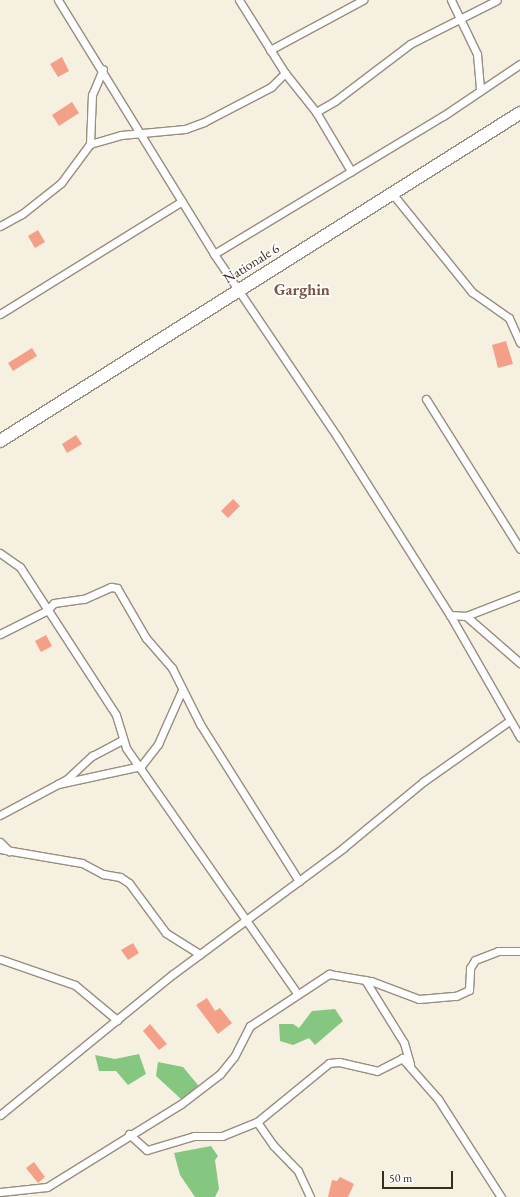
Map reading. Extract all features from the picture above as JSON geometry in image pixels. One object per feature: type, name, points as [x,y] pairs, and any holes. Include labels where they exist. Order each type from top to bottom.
[{"type":"main road","name":"Nationale 6","points":[[0,441],[237,289],[520,113]]},
{"type":"street","points":[[58,0],[103,69],[214,254],[338,438],[450,615],[520,737]]},
{"type":"street","points":[[239,0],[285,73],[316,112],[351,171]]},
{"type":"street","points":[[270,50],[363,0]]},
{"type":"street","points":[[451,0],[459,20],[477,54],[480,90]]},
{"type":"street","points":[[316,112],[336,102],[410,44],[497,0]]},
{"type":"street","points":[[214,254],[351,171],[520,64]]},
{"type":"street","points":[[0,226],[22,214],[61,183],[90,144],[92,96],[103,69]]},
{"type":"street","points":[[90,144],[141,132],[185,129],[204,122],[271,87],[285,73]]},
{"type":"street","points":[[391,192],[472,292],[509,318],[520,343]]},
{"type":"street","points":[[0,314],[182,201]]},
{"type":"street","points":[[426,399],[520,549]]},
{"type":"street","points":[[0,553],[20,567],[46,611],[116,715],[122,740],[297,994]]},
{"type":"street","points":[[0,634],[46,611],[58,601],[84,599],[111,587],[117,588],[146,638],[172,668],[182,690],[299,881]]},
{"type":"street","points":[[450,615],[466,616],[520,595]]},
{"type":"street","points":[[466,616],[501,650],[520,663]]},
{"type":"street","points":[[58,784],[141,766],[158,744],[182,690]]},
{"type":"street","points":[[0,1115],[200,954],[246,922],[424,781],[510,721]]},
{"type":"street","points":[[0,814],[58,784],[92,756],[122,740]]},
{"type":"street","points":[[0,842],[9,851]]},
{"type":"street","points":[[0,849],[82,863],[103,874],[120,877],[129,883],[166,933],[200,954]]},
{"type":"street","points":[[0,1192],[47,1187],[129,1134],[181,1104],[220,1074],[234,1058],[250,1026],[329,974],[365,980],[419,999],[456,996],[469,990],[470,968],[475,960],[498,951],[520,951]]},
{"type":"street","points":[[0,959],[75,985],[117,1020]]},
{"type":"street","points":[[365,980],[404,1043],[410,1064]]},
{"type":"street","points":[[129,1134],[147,1150],[194,1136],[222,1136],[257,1122],[329,1064],[339,1062],[372,1072],[402,1058],[410,1064],[438,1099],[501,1197]]},
{"type":"street","points":[[257,1122],[298,1171],[310,1197]]},
{"type":"green space","points":[[335,1009],[343,1021],[315,1045],[309,1038],[293,1045],[280,1041],[279,1024],[293,1024],[299,1028],[312,1011]]},
{"type":"green space","points":[[139,1054],[146,1074],[128,1085],[116,1071],[99,1071],[95,1055],[115,1059]]},
{"type":"green space","points":[[158,1062],[183,1067],[198,1085],[195,1095],[181,1099],[156,1076]]},
{"type":"green space","points":[[211,1146],[218,1156],[215,1160],[219,1189],[215,1197],[195,1197],[180,1175],[174,1153]]},
{"type":"building","points":[[62,57],[69,71],[58,77],[50,64]]},
{"type":"building","points":[[72,102],[79,113],[59,126],[52,115]]},
{"type":"building","points":[[38,230],[45,242],[35,248],[28,236]]},
{"type":"building","points":[[506,341],[513,364],[498,368],[492,345]]},
{"type":"building","points":[[32,348],[37,356],[13,371],[8,363]]},
{"type":"building","points":[[76,435],[82,444],[67,453],[62,444]]},
{"type":"building","points":[[233,499],[240,506],[228,518],[221,511]]},
{"type":"building","points":[[46,635],[52,646],[41,652],[35,641]]},
{"type":"building","points":[[133,943],[139,953],[128,960],[121,950]]},
{"type":"building","points":[[207,998],[215,1011],[220,1008],[232,1023],[218,1034],[196,1005]]},
{"type":"building","points":[[150,1024],[167,1044],[159,1050],[143,1031]]},
{"type":"building","points":[[34,1162],[45,1177],[38,1183],[26,1168]]},
{"type":"building","points":[[340,1177],[354,1184],[348,1197],[328,1197],[332,1180],[337,1181]]},
{"type":"district","name":"Garghin","points":[[302,290]]}]
